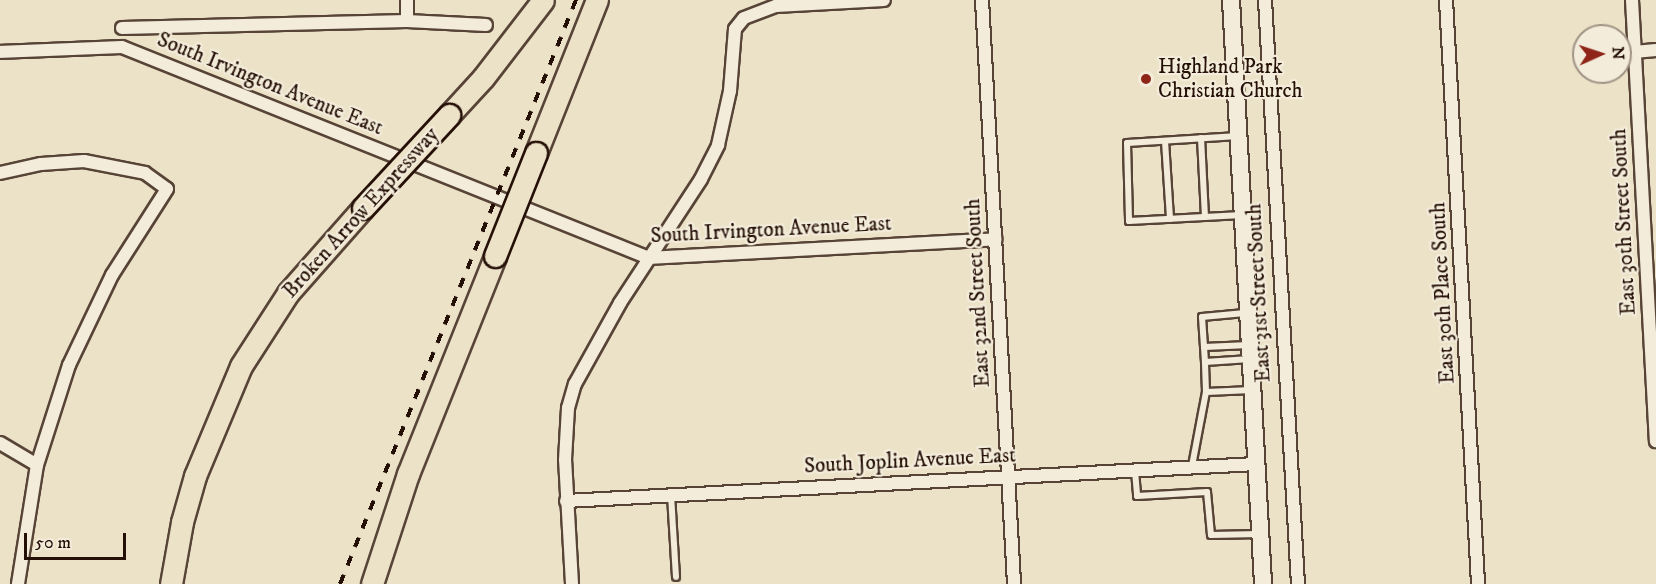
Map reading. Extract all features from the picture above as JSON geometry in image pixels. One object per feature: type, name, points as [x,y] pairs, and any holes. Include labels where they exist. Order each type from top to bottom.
[{"type":"highway","name":"Broken Arrow Expressway","points":[[171,584],[182,522],[195,476],[241,366],[288,293],[483,78],[543,0]]},
{"type":"highway","points":[[372,584],[408,474],[597,0]]},
{"type":"main road","name":"East 31st Street South","points":[[1231,0],[1263,584]]},
{"type":"street","points":[[407,0],[407,21]]},
{"type":"street","points":[[572,584],[566,501],[566,431],[575,384],[718,145],[730,91],[731,45],[735,29],[744,18],[766,4],[884,0]]},
{"type":"street","name":"East 32nd Street South","points":[[982,0],[1014,584]]},
{"type":"street","name":"East 31st Street South","points":[[1265,0],[1298,584]]},
{"type":"street","name":"East 30th Place South","points":[[1446,0],[1478,584]]},
{"type":"street","name":"East 30th Street South","points":[[1632,0],[1656,441]]},
{"type":"street","points":[[122,28],[407,21],[486,25]]},
{"type":"street","points":[[0,47],[0,52]]},
{"type":"street","name":"South Irvington Avenue East","points":[[0,52],[122,47],[649,258],[994,239]]},
{"type":"street","points":[[1634,52],[1656,50]]},
{"type":"street","points":[[0,173],[41,164],[84,161],[145,173],[167,189],[112,276],[83,332],[37,465],[18,584]]},
{"type":"street","points":[[0,443],[37,465]]},
{"type":"street","name":"South Joplin Avenue East","points":[[566,501],[1008,475],[1256,464]]},
{"type":"lane","points":[[1239,136],[1127,143],[1129,220],[1243,215]]},
{"type":"lane","points":[[1201,138],[1205,217]]},
{"type":"lane","points":[[1165,141],[1170,219]]},
{"type":"lane","points":[[1192,466],[1206,392],[1202,317],[1205,314],[1248,313]]},
{"type":"lane","points":[[1204,347],[1250,352]]},
{"type":"lane","points":[[1205,362],[1250,352]]},
{"type":"lane","points":[[1206,392],[1252,390]]},
{"type":"lane","points":[[1134,469],[1137,496],[1207,492],[1211,535],[1260,534]]},
{"type":"lane","points":[[671,495],[676,577]]},
{"type":"railway","points":[[340,584],[576,0]]},
{"type":"place","name":"Highland Park Christian Church","points":[[1146,79]]}]
